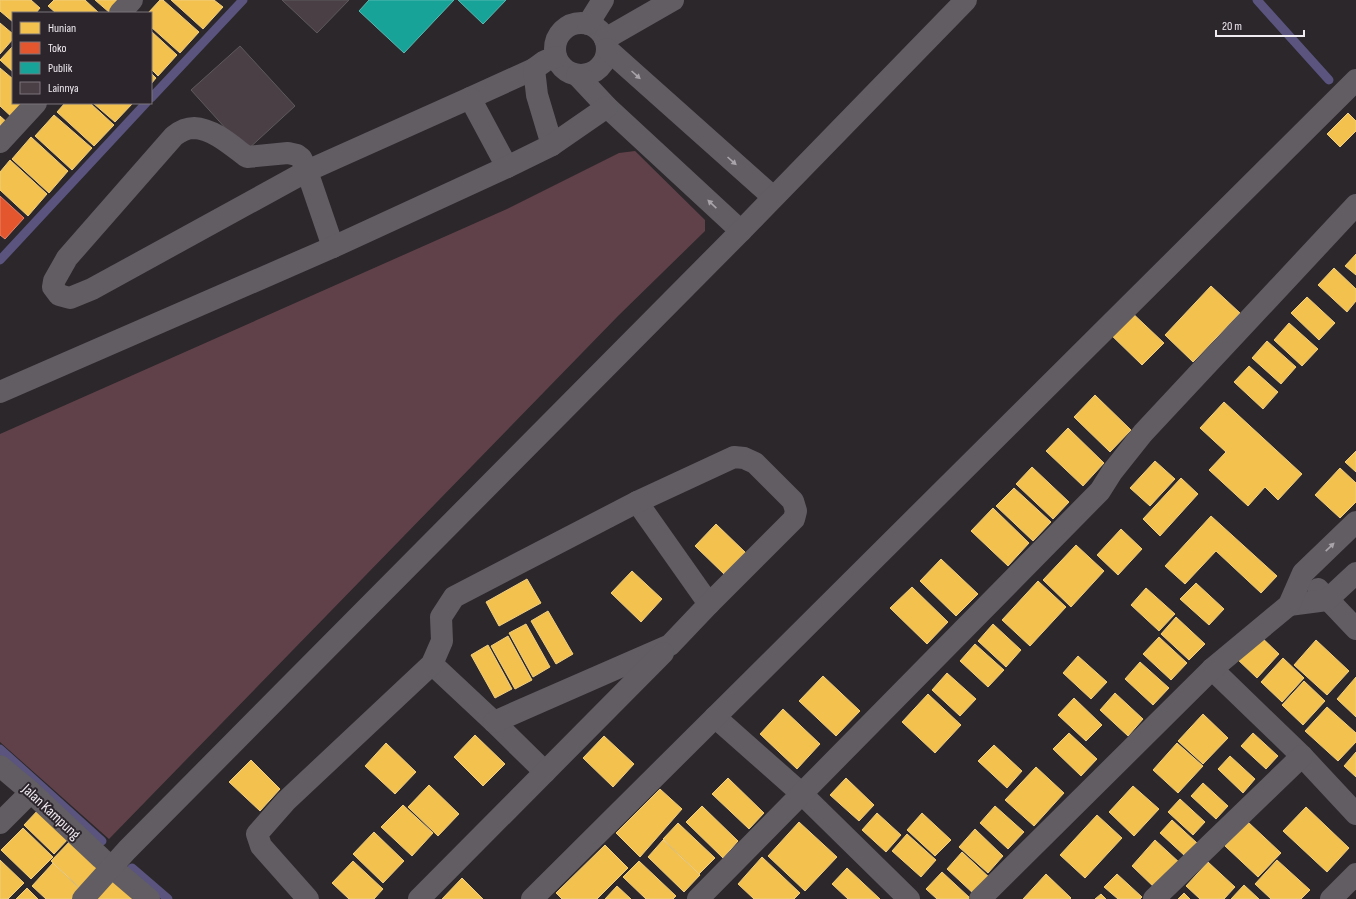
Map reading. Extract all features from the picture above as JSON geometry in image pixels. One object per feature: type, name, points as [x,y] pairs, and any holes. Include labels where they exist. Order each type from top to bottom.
[{"type":"street","points":[[121,12],[132,0]]},
{"type":"street","points":[[588,24],[603,0]]},
{"type":"street","points":[[673,0],[606,44],[602,63],[592,73],[577,75],[568,72],[560,66],[556,56],[555,46],[558,35],[567,27],[577,23],[588,24],[601,32],[606,44],[773,197]]},
{"type":"street","points":[[83,899],[107,863],[741,230],[966,0]]},
{"type":"street","points":[[333,247],[307,171],[301,158],[288,152],[247,157],[215,134],[194,128],[181,131],[174,136],[67,258],[54,281],[53,287],[59,295],[70,298],[92,289],[307,171],[534,69],[545,61],[556,56]]},
{"type":"street","points":[[534,69],[537,95],[552,145]]},
{"type":"street","points":[[577,75],[607,107],[741,230]]},
{"type":"street","points":[[532,899],[1356,80]]},
{"type":"street","points":[[470,98],[507,167]]},
{"type":"street","points":[[0,142],[35,104]]},
{"type":"street","points":[[0,392],[333,247],[507,167],[552,145],[607,107]]},
{"type":"street","points":[[698,899],[1100,491],[1112,472],[1143,433],[1356,205]]},
{"type":"street","points":[[308,899],[261,846],[257,834],[286,801],[432,664],[442,641],[441,617],[454,597],[637,502],[734,457],[744,458],[755,463],[793,501],[796,511],[794,519],[419,899]]},
{"type":"street","points":[[637,502],[709,604]]},
{"type":"street","points":[[980,899],[1212,669],[1289,605],[1304,573],[1356,522]]},
{"type":"street","points":[[1304,573],[1327,600],[1356,629]]},
{"type":"street","points":[[1289,605],[1327,600],[1356,573]]},
{"type":"street","points":[[494,722],[670,645]]},
{"type":"street","points":[[432,664],[545,772]]},
{"type":"street","points":[[1212,669],[1302,756],[1356,814]]},
{"type":"street","points":[[715,717],[802,794],[909,899]]},
{"type":"street","points":[[1154,899],[1302,756]]},
{"type":"street","name":"Jalan Kampung","points":[[0,766],[31,792],[107,863],[149,899]]},
{"type":"street","points":[[0,823],[31,792]]},
{"type":"street","points":[[1330,899],[1356,874]]},
{"type":"shaded area","points":[[635,151],[705,220],[705,231],[618,316],[109,839],[0,742],[0,434],[507,209],[619,153]]},
{"type":"building: Hunian","points":[[0,0],[31,0],[40,8],[37,12],[12,12],[12,21],[0,11]]},
{"type":"building: Hunian","points":[[54,0],[85,0],[98,12],[55,12],[48,6]]},
{"type":"building: Hunian","points":[[95,0],[123,0],[111,12],[109,12]]},
{"type":"building: Hunian","points":[[160,0],[163,0],[199,32],[180,53],[152,28],[152,12],[149,12]]},
{"type":"building: Hunian","points":[[171,0],[214,0],[223,7],[203,29]]},
{"type":"building: Hunian","points":[[0,23],[12,33],[12,40],[0,54]]},
{"type":"building: Hunian","points":[[152,32],[177,55],[158,76],[152,70]]},
{"type":"building: Hunian","points":[[12,47],[12,71],[0,60]]},
{"type":"building: Hunian","points":[[0,68],[12,78],[12,104],[28,104],[15,120],[0,106]]},
{"type":"building: Hunian","points":[[152,74],[156,78],[152,83]]},
{"type":"building: Hunian","points":[[64,104],[91,104],[114,125],[94,146],[57,112]]},
{"type":"building: Hunian","points":[[94,104],[132,104],[115,122]]},
{"type":"building: Hunian","points":[[1348,113],[1356,121],[1356,131],[1340,147],[1327,134]]},
{"type":"building: Hunian","points":[[54,115],[92,148],[72,170],[35,136]]},
{"type":"building: Hunian","points":[[0,116],[10,125],[0,136]]},
{"type":"building: Hunian","points":[[31,137],[68,171],[49,193],[12,159]]},
{"type":"building: Hunian","points":[[10,160],[47,194],[28,216],[0,190],[0,172]]},
{"type":"building: Hunian","points":[[1356,254],[1356,275],[1345,266]]},
{"type":"building: Hunian","points":[[1334,268],[1356,289],[1356,301],[1347,312],[1318,285]]},
{"type":"building: Hunian","points":[[1211,286],[1240,313],[1193,362],[1165,335]]},
{"type":"building: Hunian","points":[[1307,297],[1335,323],[1319,340],[1291,313]]},
{"type":"building: Hunian","points":[[1127,308],[1164,343],[1142,365],[1106,330]]},
{"type":"building: Hunian","points":[[1289,323],[1318,349],[1302,366],[1274,340]]},
{"type":"building: Hunian","points":[[1267,341],[1296,367],[1281,384],[1252,358]]},
{"type":"building: Hunian","points":[[1249,366],[1278,392],[1263,409],[1234,382]]},
{"type":"building: Hunian","points":[[1095,395],[1131,430],[1110,452],[1074,417]]},
{"type":"building: Hunian","points":[[1224,402],[1302,474],[1278,500],[1265,487],[1248,506],[1209,470],[1226,452],[1200,428]]},
{"type":"building: Hunian","points":[[1068,428],[1104,463],[1083,486],[1046,451]]},
{"type":"building: Hunian","points":[[1356,451],[1356,472],[1345,462]]},
{"type":"building: Hunian","points":[[1155,461],[1175,479],[1150,506],[1130,488]]},
{"type":"building: Hunian","points":[[1032,467],[1069,502],[1053,519],[1016,484]]},
{"type":"building: Hunian","points":[[1340,468],[1356,483],[1356,502],[1340,518],[1315,495]]},
{"type":"building: Hunian","points":[[1181,478],[1198,494],[1160,536],[1143,519]]},
{"type":"building: Hunian","points":[[1014,488],[1051,522],[1033,541],[996,506]]},
{"type":"building: Hunian","points":[[993,508],[1029,543],[1008,566],[971,531]]},
{"type":"building: Hunian","points":[[1211,516],[1277,576],[1261,593],[1216,551],[1185,584],[1165,566]]},
{"type":"building: Hunian","points":[[716,524],[746,553],[725,575],[695,546]]},
{"type":"building: Hunian","points":[[1121,529],[1142,549],[1118,575],[1097,555]]},
{"type":"building: Hunian","points":[[1076,545],[1104,571],[1071,607],[1043,580]]},
{"type":"building: Hunian","points":[[941,559],[978,594],[956,616],[920,581]]},
{"type":"building: Hunian","points":[[632,571],[662,599],[641,622],[611,593]]},
{"type":"building: Hunian","points":[[527,579],[541,603],[499,626],[486,602]]},
{"type":"building: Hunian","points":[[1038,581],[1066,607],[1030,646],[1002,620]]},
{"type":"building: Hunian","points":[[1196,583],[1224,609],[1209,625],[1180,599]]},
{"type":"building: Hunian","points":[[912,587],[948,622],[927,644],[890,608]]},
{"type":"building: Hunian","points":[[1146,588],[1175,614],[1159,631],[1131,605]]},
{"type":"building: Hunian","points":[[548,611],[573,654],[556,664],[531,621]]},
{"type":"building: Hunian","points":[[1176,617],[1205,644],[1189,660],[1161,634]]},
{"type":"building: Hunian","points":[[526,624],[550,667],[533,677],[509,633]]},
{"type":"building: Hunian","points":[[993,624],[1021,650],[1006,667],[978,641]]},
{"type":"building: Hunian","points":[[1258,634],[1279,654],[1257,678],[1236,658]]},
{"type":"building: Hunian","points":[[508,636],[532,680],[515,689],[491,646]]},
{"type":"building: Hunian","points":[[1159,637],[1187,663],[1171,680],[1143,654]]},
{"type":"building: Hunian","points":[[1316,640],[1349,671],[1327,695],[1294,665]]},
{"type":"building: Hunian","points":[[975,644],[1004,670],[988,687],[960,661]]},
{"type":"building: Hunian","points":[[488,645],[512,689],[495,698],[471,655]]},
{"type":"building: Hunian","points":[[1078,656],[1107,682],[1091,699],[1063,673]]},
{"type":"building: Hunian","points":[[1283,658],[1304,678],[1282,702],[1261,682]]},
{"type":"building: Hunian","points":[[1140,662],[1169,688],[1153,705],[1125,679]]},
{"type":"building: Hunian","points":[[947,673],[976,699],[960,716],[932,690]]},
{"type":"building: Hunian","points":[[823,676],[860,711],[836,736],[799,701]]},
{"type":"building: Hunian","points":[[1356,677],[1356,717],[1337,699]]},
{"type":"building: Hunian","points":[[1304,681],[1325,701],[1303,725],[1282,705]]},
{"type":"building: Hunian","points":[[1115,693],[1143,719],[1128,736],[1100,710]]},
{"type":"building: Hunian","points":[[928,694],[961,725],[935,753],[902,722]]},
{"type":"building: Hunian","points":[[1074,698],[1102,725],[1086,741],[1058,715]]},
{"type":"building: Hunian","points":[[1327,707],[1356,733],[1356,742],[1338,761],[1305,731]]},
{"type":"building: Hunian","points":[[783,709],[820,744],[797,769],[760,734]]},
{"type":"building: Hunian","points":[[1203,714],[1228,738],[1203,764],[1178,741]]},
{"type":"building: Hunian","points":[[1069,733],[1097,759],[1081,776],[1053,749]]},
{"type":"building: Hunian","points":[[1253,733],[1278,756],[1266,769],[1241,746]]},
{"type":"building: Hunian","points":[[475,735],[505,764],[483,786],[454,757]]},
{"type":"building: Hunian","points":[[604,736],[634,764],[613,787],[583,758]]},
{"type":"building: Hunian","points":[[386,743],[416,772],[395,794],[365,766]]},
{"type":"building: Hunian","points":[[1177,743],[1203,766],[1178,793],[1153,770]]},
{"type":"building: Hunian","points":[[994,745],[1022,771],[1007,788],[978,761]]},
{"type":"building: Hunian","points":[[1356,752],[1356,777],[1344,766]]},
{"type":"building: Hunian","points":[[1230,756],[1255,779],[1243,793],[1218,769]]},
{"type":"building: Hunian","points":[[251,760],[280,789],[260,811],[229,782]]},
{"type":"building: Hunian","points":[[1036,767],[1064,793],[1034,826],[1005,800]]},
{"type":"building: Hunian","points":[[728,778],[764,813],[749,829],[712,794]]},
{"type":"building: Hunian","points":[[846,778],[874,805],[859,821],[830,795]]},
{"type":"building: Hunian","points":[[1203,783],[1228,806],[1216,819],[1191,796]]},
{"type":"building: Hunian","points":[[429,785],[459,814],[438,836],[408,807]]},
{"type":"building: Hunian","points":[[1133,786],[1159,809],[1134,836],[1109,812]]},
{"type":"building: Hunian","points":[[660,789],[682,809],[640,857],[616,833]]},
{"type":"building: Hunian","points":[[1180,799],[1205,822],[1193,835],[1168,812]]},
{"type":"building: Hunian","points":[[403,805],[433,833],[412,856],[381,827]]},
{"type":"building: Hunian","points":[[702,806],[738,841],[723,858],[686,822]]},
{"type":"building: Hunian","points":[[995,806],[1024,832],[1008,849],[980,823]]},
{"type":"building: Hunian","points":[[1306,807],[1349,848],[1327,872],[1283,831]]},
{"type":"building: Hunian","points":[[40,808],[70,837],[54,854],[24,825]]},
{"type":"building: Hunian","points":[[877,813],[901,835],[886,852],[862,830]]},
{"type":"building: Hunian","points":[[922,813],[951,840],[935,856],[907,830]]},
{"type":"building: Hunian","points":[[1097,815],[1122,838],[1085,878],[1060,855]]},
{"type":"building: Hunian","points":[[1172,820],[1197,843],[1185,856],[1160,833]]},
{"type":"building: Hunian","points":[[799,822],[837,857],[805,891],[768,856]]},
{"type":"building: Hunian","points":[[1248,822],[1281,853],[1258,877],[1225,846]]},
{"type":"building: Hunian","points":[[678,823],[715,858],[699,874],[663,839]]},
{"type":"building: Hunian","points":[[23,828],[53,857],[31,879],[1,850]]},
{"type":"building: Hunian","points":[[975,829],[1003,856],[988,873],[959,847]]},
{"type":"building: Hunian","points":[[374,832],[404,861],[383,883],[353,854]]},
{"type":"building: Hunian","points":[[907,834],[936,860],[921,877],[892,851]]},
{"type":"building: Hunian","points":[[73,838],[102,867],[81,889],[51,861]]},
{"type":"building: Hunian","points":[[663,840],[700,875],[684,892],[648,857]]},
{"type":"building: Hunian","points":[[1155,840],[1181,864],[1157,890],[1132,866]]},
{"type":"building: Hunian","points":[[605,845],[628,868],[597,899],[562,899],[556,893]]},
{"type":"building: Hunian","points":[[962,852],[991,879],[975,895],[947,869]]},
{"type":"building: Hunian","points":[[762,857],[800,893],[794,899],[754,899],[738,884]]},
{"type":"building: Hunian","points":[[0,860],[24,883],[8,899],[0,899]]},
{"type":"building: Hunian","points":[[1277,860],[1310,890],[1301,899],[1271,899],[1255,884]]},
{"type":"building: Hunian","points":[[353,861],[383,889],[374,899],[349,899],[332,883]]},
{"type":"building: Hunian","points":[[639,861],[676,896],[673,899],[646,899],[623,877]]},
{"type":"building: Hunian","points":[[1208,862],[1235,887],[1224,899],[1200,899],[1186,886]]},
{"type":"building: Hunian","points":[[53,863],[83,892],[76,899],[46,899],[32,886]]},
{"type":"building: Hunian","points":[[847,868],[880,899],[848,899],[832,884]]},
{"type":"building: Hunian","points":[[942,872],[970,898],[937,899],[926,889]]},
{"type":"building: Hunian","points":[[1046,874],[1071,898],[1070,899],[1023,899]]},
{"type":"building: Hunian","points":[[1117,874],[1142,897],[1140,899],[1118,899],[1104,887]]},
{"type":"building: Hunian","points":[[114,877],[136,899],[93,899]]},
{"type":"building: Hunian","points":[[462,878],[483,899],[442,899]]},
{"type":"building: Hunian","points":[[1244,885],[1259,899],[1231,899]]},
{"type":"building: Hunian","points":[[617,886],[631,899],[605,899]]},
{"type":"building: Hunian","points":[[27,888],[38,899],[16,899]]},
{"type":"building: Hunian","points":[[1184,893],[1190,899],[1178,899]]},
{"type":"building: Hunian","points":[[1101,894],[1106,899],[1095,899]]},
{"type":"building: Toko","points":[[0,196],[24,218],[5,239],[0,235]]},
{"type":"building: Publik","points":[[369,0],[454,0],[404,53],[359,11]]},
{"type":"building: Publik","points":[[458,0],[506,0],[483,24]]},
{"type":"building: Lainnya","points":[[282,0],[349,0],[317,33]]},
{"type":"building: Lainnya","points":[[240,46],[295,106],[246,151],[191,90]]},
{"type":"waterway","points":[[152,97],[243,0]]},
{"type":"waterway","points":[[1257,0],[1329,80]]},
{"type":"waterway","points":[[0,260],[145,104]]},
{"type":"waterway","points":[[0,749],[102,841]]},
{"type":"waterway","points":[[132,868],[168,899]]}]
